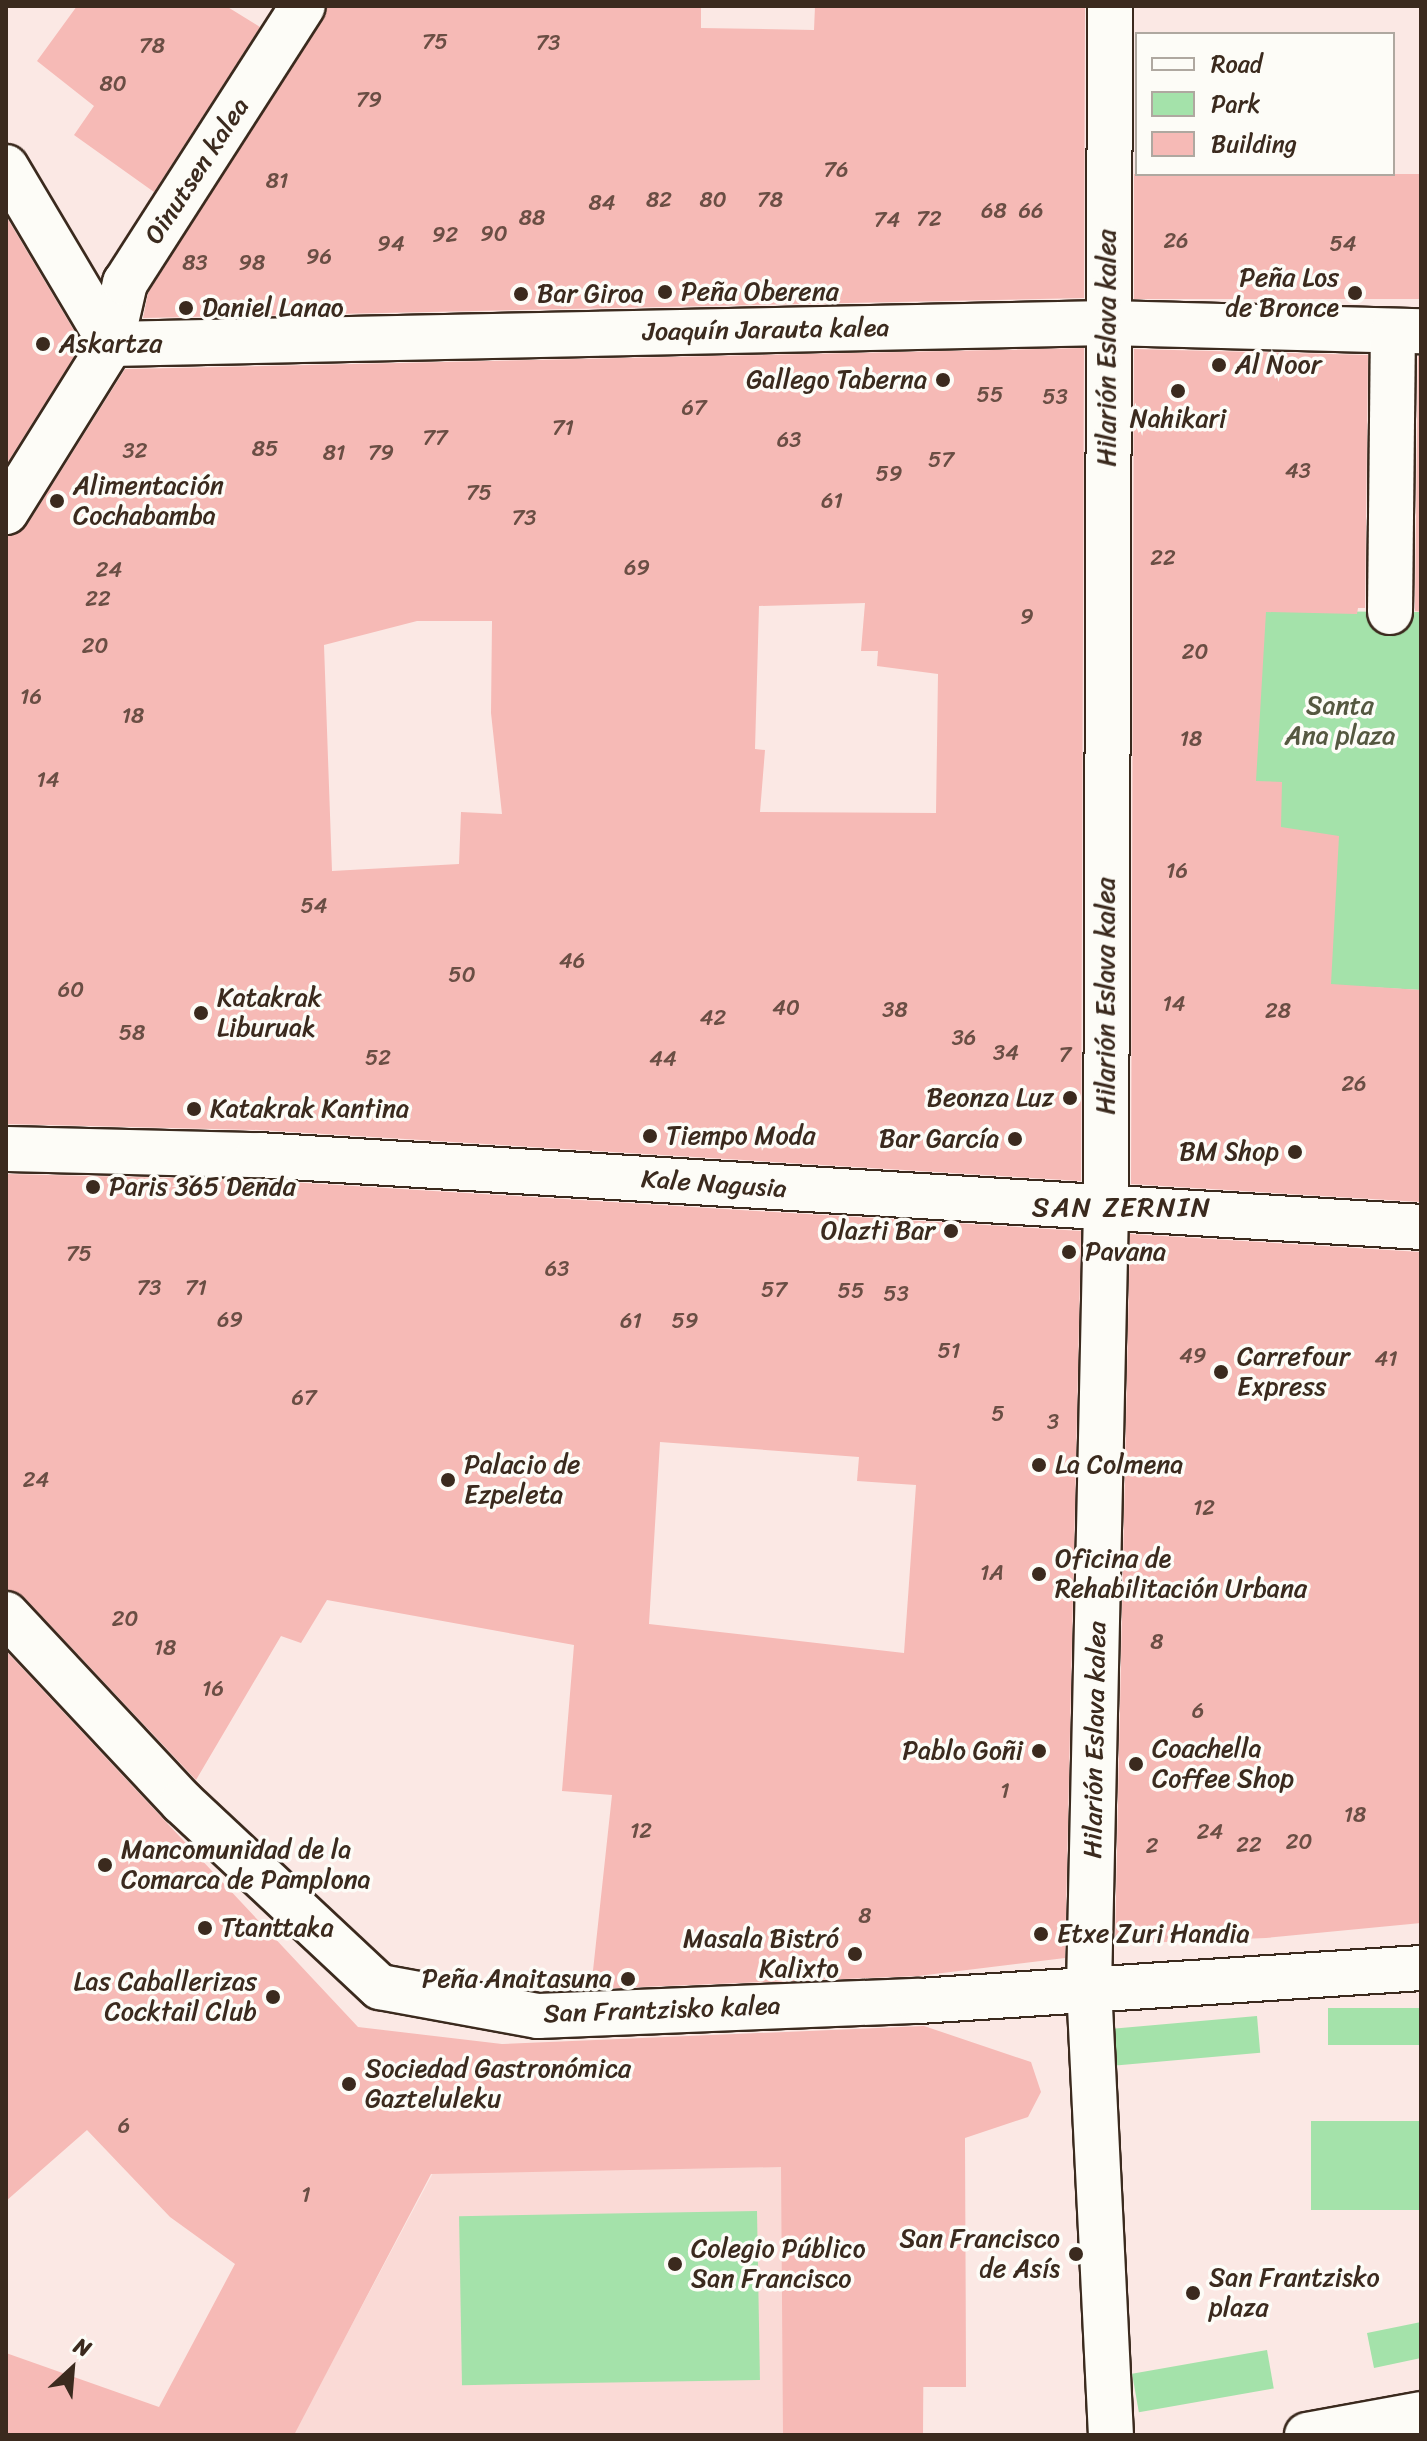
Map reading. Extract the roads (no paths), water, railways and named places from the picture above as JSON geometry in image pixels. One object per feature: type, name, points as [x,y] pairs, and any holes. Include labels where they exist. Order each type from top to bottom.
[{"type":"street","name":"Oinutsen kalea","points":[[6,512],[111,344],[125,283],[303,6]]},
{"type":"street","name":"Hilarión Eslava kalea","points":[[1089,1986],[1106,1209],[1110,6]]},
{"type":"street","points":[[6,167],[111,344]]},
{"type":"street","name":"Joaquín Jarauta kalea","points":[[111,344],[1107,323],[1407,331]]},
{"type":"street","points":[[1390,612],[1407,331]]},
{"type":"street","name":"Kale Nagusia","points":[[6,1149],[258,1155],[1421,1227]]},
{"type":"street","name":"San Frantzisko kalea","points":[[6,1614],[182,1802],[380,1987],[538,2016],[919,2001],[1089,1986],[1421,1968]]},
{"type":"street","points":[[1089,1986],[1111,2435]]},
{"type":"street","points":[[1307,2435],[1421,2414]]},
{"type":"place","name":"Peña Oberena","points":[[665,292]]},
{"type":"place","name":"Peña Los de Bronce","points":[[1355,293]]},
{"type":"place","name":"Bar Giroa","points":[[521,294]]},
{"type":"place","name":"Daniel Lanao","points":[[186,308]]},
{"type":"place","name":"Askartza","points":[[43,344]]},
{"type":"place","name":"Al Noor","points":[[1219,365]]},
{"type":"place","name":"Gallego Taberna","points":[[943,380]]},
{"type":"place","name":"Nahikari","points":[[1178,391]]},
{"type":"place","name":"Alimentación Cochabamba","points":[[57,501]]},
{"type":"place","name":"Katakrak Liburuak","points":[[201,1013]]},
{"type":"place","name":"Beonza Luz","points":[[1070,1098]]},
{"type":"place","name":"Katakrak Kantina","points":[[194,1109]]},
{"type":"place","name":"Tiempo Moda","points":[[650,1136]]},
{"type":"place","name":"Bar García","points":[[1015,1139]]},
{"type":"place","name":"BM Shop","points":[[1295,1152]]},
{"type":"place","name":"Paris 365 Denda","points":[[93,1187]]},
{"type":"place","name":"Olazti Bar","points":[[951,1231]]},
{"type":"place","name":"Pavana","points":[[1069,1252]]},
{"type":"place","name":"Carrefour Express","points":[[1221,1372]]},
{"type":"place","name":"La Colmena","points":[[1039,1465]]},
{"type":"place","name":"Palacio de Ezpeleta","points":[[448,1480]]},
{"type":"place","name":"Oficina de Rehabilitación Urbana","points":[[1039,1574]]},
{"type":"place","name":"Pablo Goñi","points":[[1039,1751]]},
{"type":"place","name":"Coachella Coffee Shop","points":[[1136,1764]]},
{"type":"place","name":"Mancomunidad de la Comarca de Pamplona","points":[[105,1865]]},
{"type":"place","name":"Ttanttaka","points":[[205,1928]]},
{"type":"place","name":"Etxe Zuri Handia","points":[[1041,1934]]},
{"type":"place","name":"Masala Bistró Kalixto","points":[[855,1954]]},
{"type":"place","name":"Peña Anaitasuna","points":[[628,1979]]},
{"type":"place","name":"Las Caballerizas Cocktail Club","points":[[273,1997]]},
{"type":"place","name":"Sociedad Gastronómica Gazteluleku","points":[[349,2084]]},
{"type":"place","name":"San Francisco de Asís","points":[[1076,2254]]},
{"type":"place","name":"Colegio Público San Francisco","points":[[675,2264]]},
{"type":"place","name":"San Frantzisko plaza","points":[[1193,2293]]},
{"type":"district","name":"SAN ZERNIN","points":[[1122,1207]]},
{"type":"park label","name":"Santa Ana plaza","points":[[1340,721]]}]
